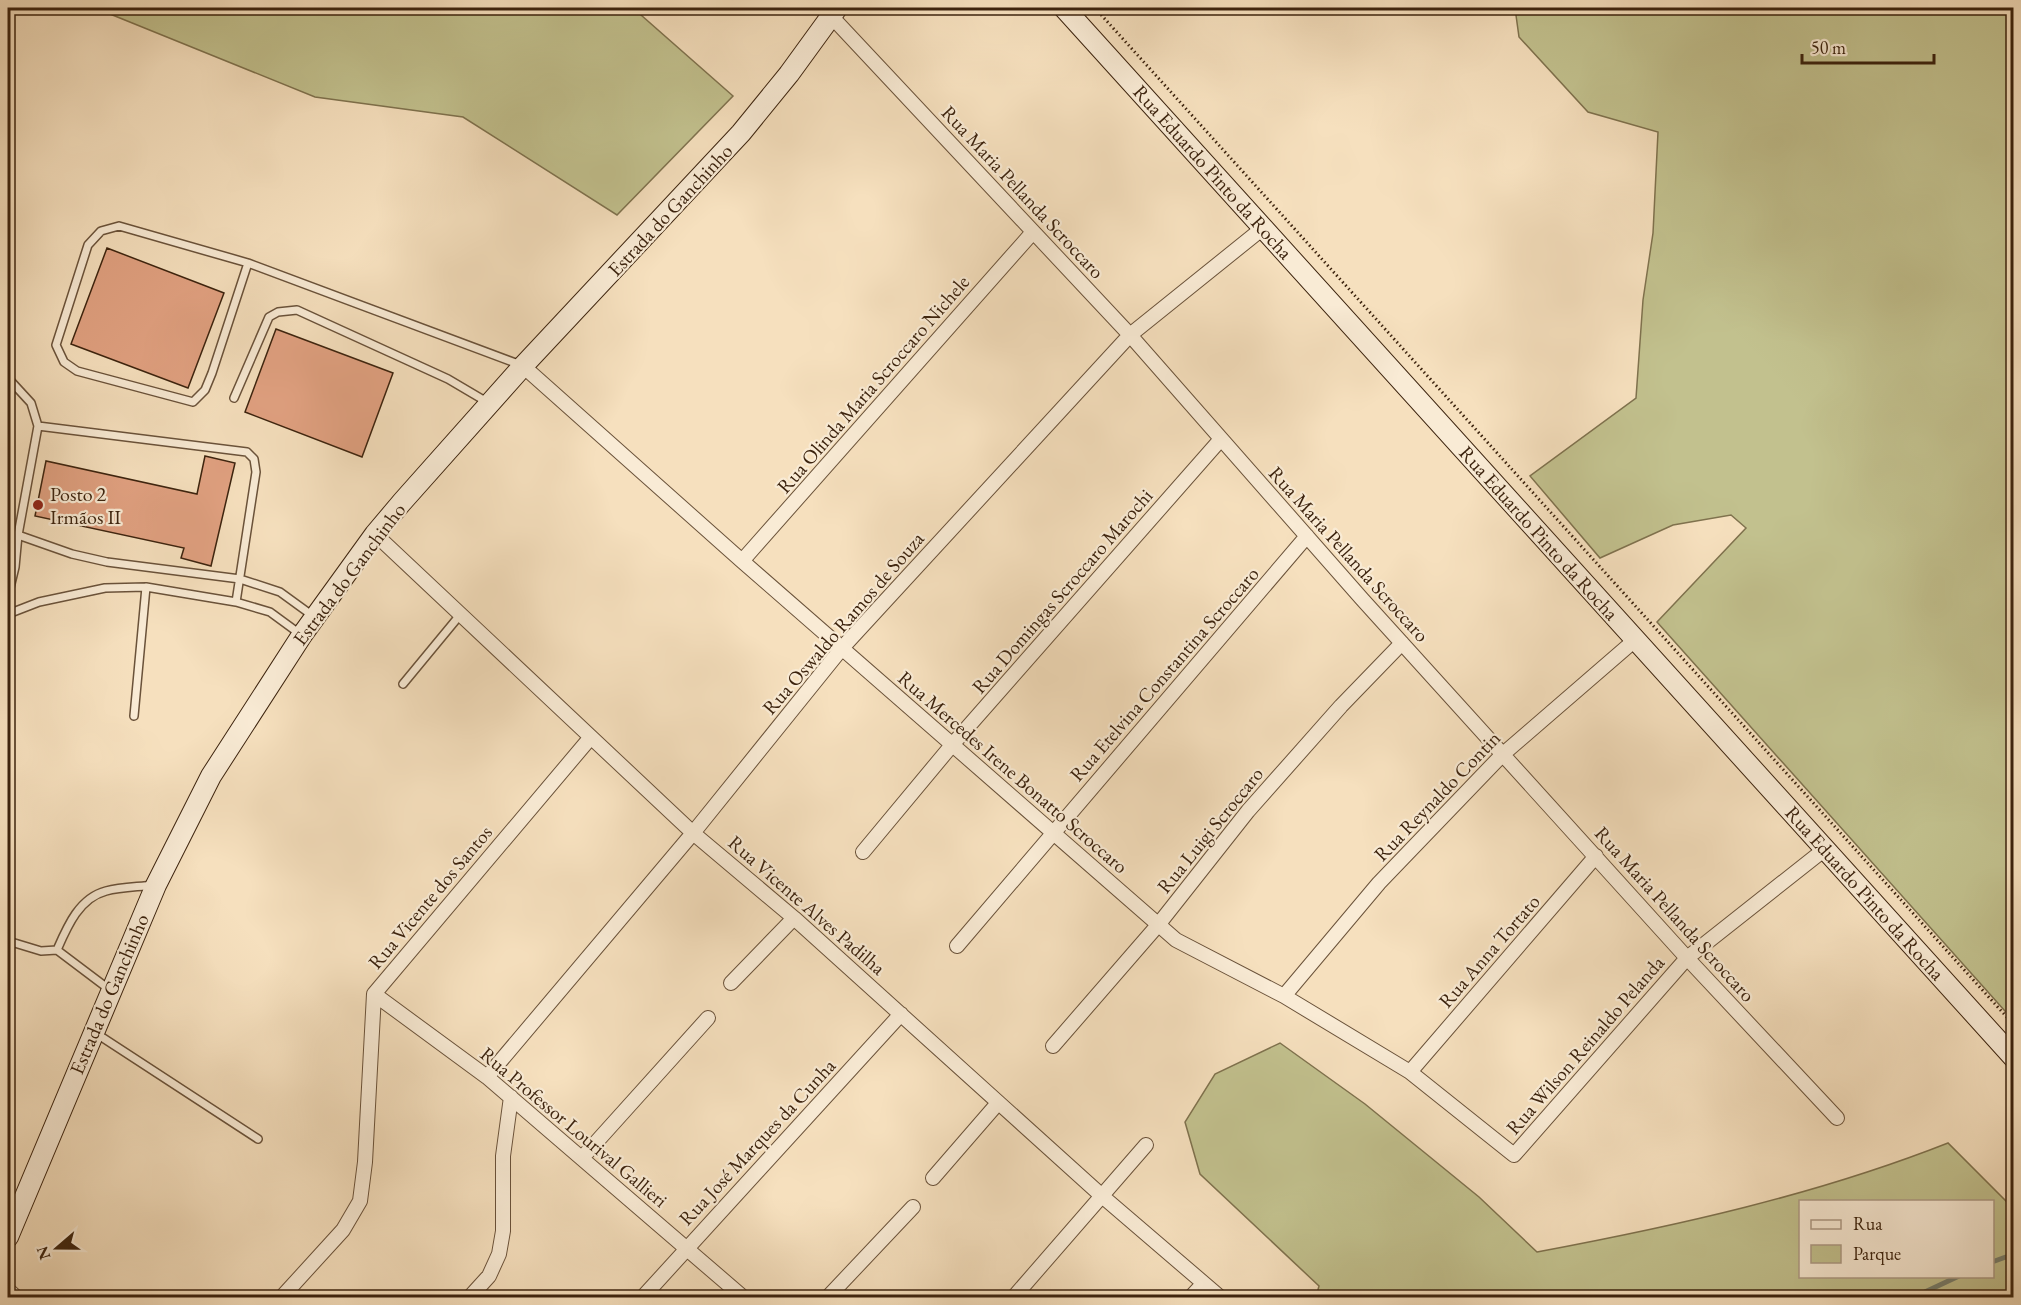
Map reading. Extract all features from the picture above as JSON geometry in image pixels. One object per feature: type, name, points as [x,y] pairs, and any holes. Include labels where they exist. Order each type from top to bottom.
[{"type":"street","name":"Rua Eduardo Pinto da Rocha","points":[[1064,8],[2013,1058]]},
{"type":"street","name":"Rua Maria Pellanda Scroccaro","points":[[834,11],[1033,232],[1130,335],[1502,755],[1837,1118]]},
{"type":"street","name":"Estrada do Ganchinho","points":[[8,1237],[156,885],[211,776],[302,635],[375,534],[489,403],[741,133],[789,74],[834,11]]},
{"type":"street","name":"Rua Oswaldo Ramos de Souza","points":[[487,1077],[693,833],[842,648],[1130,335],[1263,228]]},
{"type":"street","name":"Rua Olinda Maria Scroccaro Nichele","points":[[742,561],[1033,232]]},
{"type":"street","name":"Rua Mercedes Irene Bonatto Scroccaro","points":[[523,366],[742,561],[1176,940],[1284,996],[1410,1072],[1514,1155]]},
{"type":"street","name":"Rua Domingas Scroccaro Marochi","points":[[864,852],[952,745],[1221,439]]},
{"type":"street","name":"Rua Vicente Alves Padilha","points":[[375,534],[693,833],[794,918],[1102,1196],[1221,1298]]},
{"type":"street","name":"Rua Etelvina Constantina Scroccaro","points":[[957,946],[1307,536]]},
{"type":"street","name":"Rua Reynaldo Contin","points":[[1284,996],[1379,883],[1502,755],[1635,640]]},
{"type":"street","name":"Rua Luigi Scroccaro","points":[[1053,1046],[1158,925],[1248,811],[1341,705],[1402,643]]},
{"type":"street","name":"Rua Vicente dos Santos","points":[[281,1298],[343,1230],[360,1201],[365,1162],[374,994],[591,737]]},
{"type":"street","name":"Rua Wilson Reinaldo Pelanda","points":[[1514,1155],[1687,958],[1825,849]]},
{"type":"street","name":"Rua Anna Tortato","points":[[1410,1072],[1596,856]]},
{"type":"street","points":[[730,983],[794,918]]},
{"type":"street","name":"Rua Professor Lourival Gallieri","points":[[374,994],[487,1077],[744,1298]]},
{"type":"street","name":"Rua José Marques da Cunha","points":[[642,1298],[686,1247],[801,1126],[901,1014]]},
{"type":"street","points":[[582,1158],[708,1018]]},
{"type":"street","points":[[469,1298],[489,1276],[499,1254],[503,1230],[504,1156],[511,1097]]},
{"type":"street","points":[[933,1178],[998,1103]]},
{"type":"street","points":[[1013,1298],[1146,1145]]},
{"type":"street","points":[[827,1298],[914,1208]]},
{"type":"street","points":[[1190,1298],[1203,1284]]},
{"type":"street","points":[[8,1290],[17,1298]]},
{"type":"lane","points":[[248,262],[212,374],[205,390],[193,402],[77,371],[64,362],[56,345],[88,246],[101,231],[118,226],[248,262],[523,366]]},
{"type":"lane","points":[[234,398],[269,317],[279,312],[297,309],[448,379],[489,403]]},
{"type":"lane","points":[[8,378],[31,403],[38,426],[18,535],[15,567],[8,596]]},
{"type":"lane","points":[[38,426],[247,452],[254,459],[256,472],[236,602]]},
{"type":"lane","points":[[18,535],[72,554],[107,562],[240,579],[280,592],[315,617]]},
{"type":"lane","points":[[134,716],[146,587]]},
{"type":"lane","points":[[8,614],[39,602],[94,590],[146,587],[236,602],[270,612],[302,635]]},
{"type":"lane","points":[[403,684],[460,615]]},
{"type":"lane","points":[[57,950],[72,917],[89,900],[105,891],[156,885]]},
{"type":"lane","points":[[8,941],[41,951],[57,950],[110,990]]},
{"type":"lane","points":[[93,1031],[258,1139]]},
{"type":"path","points":[[1095,8],[2013,1025]]},
{"type":"green space","points":[[112,8],[633,8],[733,96],[617,215],[463,117],[315,97],[110,14]]},
{"type":"green space","points":[[1515,8],[2013,8],[2013,1020],[1657,622],[1746,528],[1731,515],[1673,525],[1600,558],[1530,476],[1636,398],[1643,300],[1653,233],[1658,132],[1588,112],[1519,37]]},
{"type":"green space","points":[[1280,1043],[1365,1104],[1479,1197],[1537,1252],[1745,1207],[1848,1178],[1948,1143],[2011,1206],[2013,1205],[2013,1297],[1316,1297],[1319,1286],[1200,1174],[1185,1122],[1215,1074]]},
{"type":"building","points":[[107,248],[224,293],[188,388],[71,344]]},
{"type":"building","points":[[276,329],[393,373],[362,457],[245,412]]},
{"type":"building","points":[[205,456],[235,463],[211,566],[181,558],[184,548],[35,516],[46,461],[197,494]]},
{"type":"waterway","points":[[1994,1261],[2014,1254]]},
{"type":"waterway","points":[[1912,1298],[1955,1278]]},
{"type":"place","name":"Posto 2 Irmãos II","points":[[38,505]]}]
